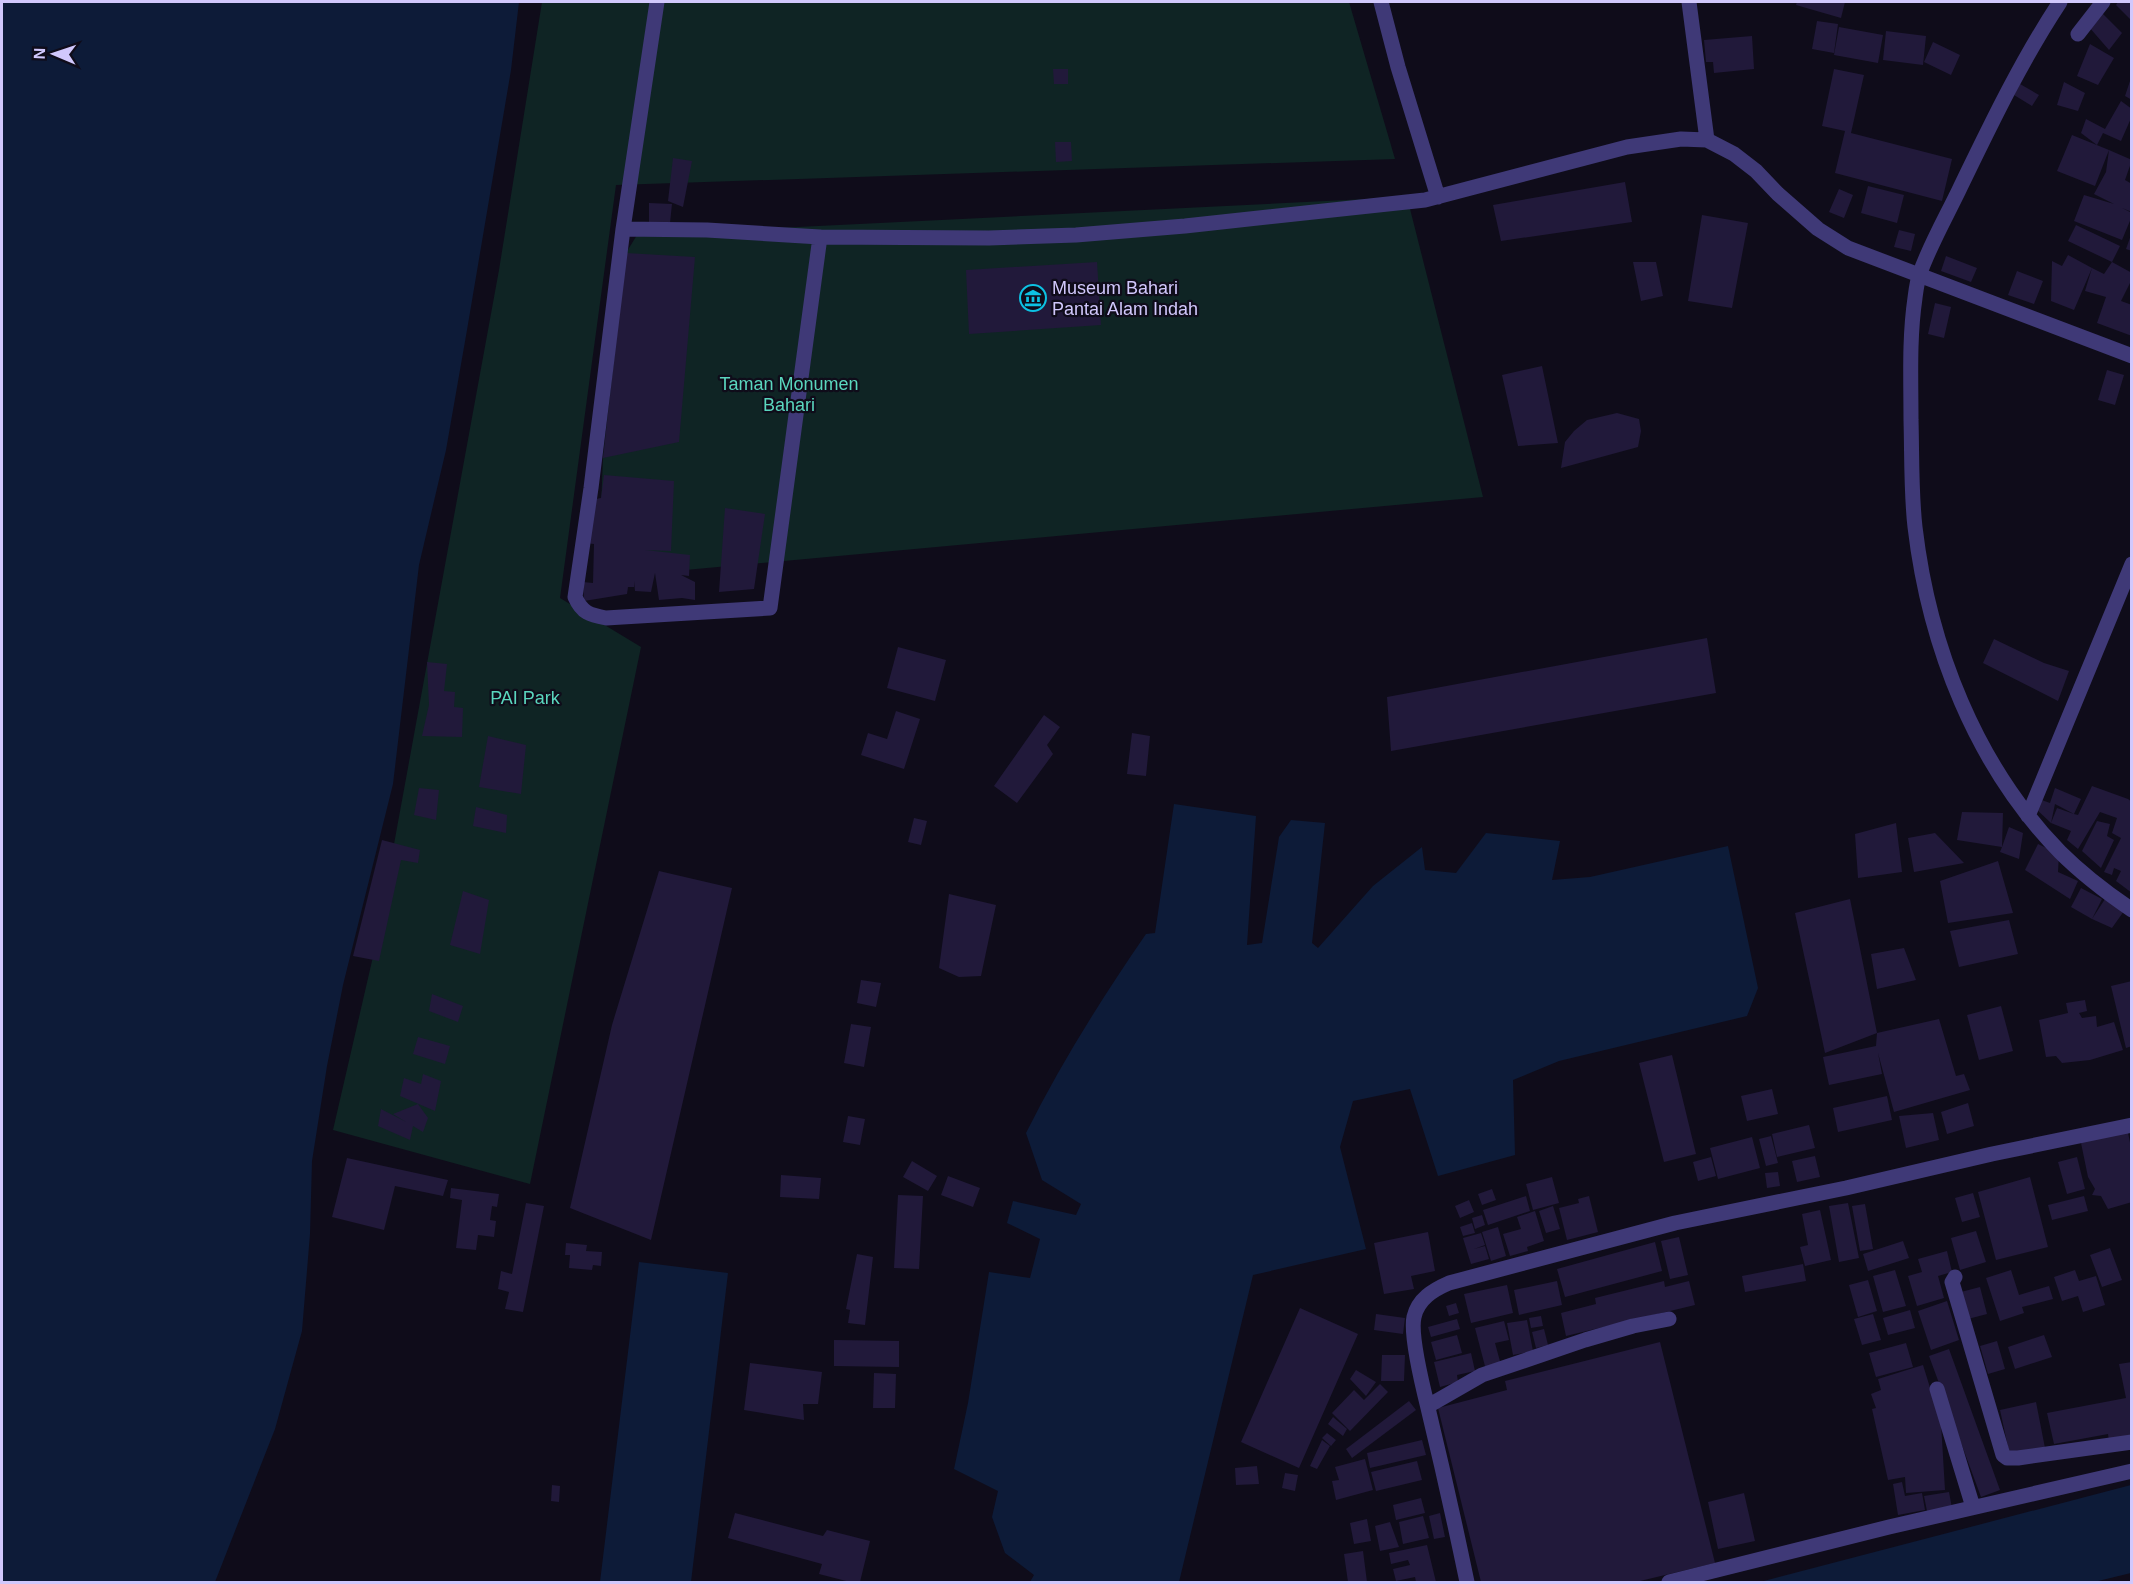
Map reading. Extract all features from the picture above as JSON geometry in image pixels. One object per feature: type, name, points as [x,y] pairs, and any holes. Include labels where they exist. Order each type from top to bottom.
[{"type":"street","points":[[657,2],[623,229],[575,597],[579,607],[589,615],[606,618],[770,608],[820,237]]},
{"type":"street","points":[[1381,2],[1398,68],[1438,197]]},
{"type":"street","points":[[1689,2],[1707,140]]},
{"type":"street","points":[[2060,2],[2046,23],[1989,127],[1919,274],[1910,328],[1915,525],[1923,581],[1936,629],[1964,711],[1987,753],[2028,816],[2061,853],[2101,888],[2132,910]]},
{"type":"street","points":[[2078,34],[2103,2]]},
{"type":"street","points":[[623,229],[707,230],[820,237],[989,238],[1076,235],[1375,207],[1438,197],[1627,147],[1681,139],[1707,140],[1734,154],[1756,171],[1792,207],[1832,240],[2132,356]]},
{"type":"street","points":[[2028,816],[2132,564]]},
{"type":"street","points":[[1467,1582],[1421,1378],[1414,1318],[1424,1298],[1434,1290],[1449,1283],[1675,1223],[2132,1125]]},
{"type":"street","points":[[1955,1277],[1952,1282],[2003,1455],[2007,1458],[2018,1458],[2132,1442]]},
{"type":"street","points":[[1428,1406],[1482,1375],[1585,1340],[1633,1326],[1669,1319]]},
{"type":"street","points":[[1937,1389],[1973,1507]]},
{"type":"street","points":[[1669,1582],[1789,1551],[2132,1471]]},
{"type":"green space","name":"PAI Park","points":[[542,2],[1349,2],[1395,159],[616,185],[560,598],[641,647],[530,1184],[333,1130],[375,948],[499,270]]},
{"type":"green space","name":"Taman Monumen Bahari","points":[[1407,197],[1483,497],[598,578],[603,458],[626,253],[637,235]]},
{"type":"water","points":[[2,2],[519,2],[511,70],[446,450],[419,565],[393,784],[343,985],[327,1066],[312,1161],[310,1234],[302,1331],[275,1429],[215,1582],[2,1582]]},
{"type":"water","points":[[1174,804],[1256,816],[1247,945],[1262,943],[1279,837],[1291,820],[1325,823],[1312,943],[1318,948],[1373,886],[1422,847],[1425,870],[1456,873],[1486,833],[1560,841],[1552,880],[1590,877],[1728,846],[1758,988],[1747,1016],[1559,1061],[1513,1080],[1515,1155],[1438,1176],[1410,1089],[1353,1101],[1340,1147],[1366,1249],[1253,1275],[1179,1582],[1030,1582],[1034,1575],[1005,1553],[992,1517],[998,1491],[954,1469],[968,1403],[989,1272],[1030,1278],[1040,1239],[1007,1223],[1013,1201],[1076,1215],[1081,1204],[1042,1180],[1026,1133],[1068,1056],[1114,982],[1146,934],[1155,933]]},
{"type":"water","points":[[639,1262],[728,1273],[691,1582],[600,1582]]},
{"type":"water","points":[[2131,1485],[2131,1573],[2094,1582],[1760,1582]]},
{"type":"building","points":[[1797,2],[1845,2],[1841,18],[1796,5]]},
{"type":"building","points":[[2118,2],[2132,2],[2132,21],[2116,5]]},
{"type":"building","points":[[2100,11],[2122,33],[2109,50],[2089,27]]},
{"type":"building","points":[[1817,21],[1838,24],[1834,53],[1812,49]]},
{"type":"building","points":[[1839,27],[1883,35],[1878,63],[1834,55]]},
{"type":"building","points":[[1886,31],[1926,36],[1923,65],[1883,60]]},
{"type":"building","points":[[1752,36],[1754,69],[1714,73],[1713,62],[1706,62],[1704,40]]},
{"type":"building","points":[[1933,42],[1960,55],[1951,75],[1924,62]]},
{"type":"building","points":[[2090,44],[2114,58],[2098,85],[2077,76]]},
{"type":"building","points":[[1053,69],[1068,69],[1068,84],[1054,84]]},
{"type":"building","points":[[1834,69],[1864,75],[1851,133],[1952,159],[1942,201],[1835,173],[1845,131],[1822,126]]},
{"type":"building","points":[[2132,78],[2132,100],[2125,96]]},
{"type":"building","points":[[2064,82],[2085,93],[2078,111],[2057,105]]},
{"type":"building","points":[[2020,84],[2039,95],[2032,106],[2014,95]]},
{"type":"building","points":[[2121,101],[2132,109],[2132,116],[2121,141],[2103,133],[2097,145],[2081,133],[2086,119],[2105,129]]},
{"type":"building","points":[[2072,135],[2109,150],[2095,186],[2057,171]]},
{"type":"building","points":[[1055,142],[1071,142],[1072,161],[1056,162]]},
{"type":"building","points":[[2109,150],[2132,160],[2125,180],[2132,184],[2132,212],[2122,208],[2132,213],[2132,216],[2122,240],[2074,221],[2084,195],[2114,204],[2094,194],[2106,172]]},
{"type":"building","points":[[673,158],[692,161],[683,207],[668,201]]},
{"type":"building","points":[[1625,182],[1632,222],[1501,241],[1493,205]]},
{"type":"building","points":[[1868,186],[1904,195],[1897,223],[1861,213]]},
{"type":"building","points":[[1839,189],[1853,195],[1844,218],[1829,212]]},
{"type":"building","points":[[649,203],[672,204],[670,223],[649,222]]},
{"type":"building","points":[[1702,215],[1748,223],[1732,308],[1688,301]]},
{"type":"building","points":[[2076,225],[2120,246],[2112,262],[2068,241]]},
{"type":"building","points":[[1899,230],[1915,234],[1911,251],[1894,247]]},
{"type":"building","points":[[2132,235],[2132,251],[2126,249]]},
{"type":"building","points":[[626,253],[695,257],[679,442],[603,458]]},
{"type":"building","points":[[2068,255],[2092,268],[2074,310],[2051,301],[2052,261],[2062,266]]},
{"type":"building","points":[[1946,256],[1977,268],[1971,282],[1941,271]]},
{"type":"building","name":"Museum Bahari Pantai Alam Indah","points":[[1097,262],[1101,325],[969,334],[966,270]]},
{"type":"building","points":[[1633,262],[1656,262],[1663,296],[1641,301]]},
{"type":"building","points":[[2112,262],[2132,273],[2132,279],[2121,301],[2132,305],[2132,336],[2097,323],[2106,297],[2085,291],[2092,268],[2104,274]]},
{"type":"building","points":[[2017,271],[2043,281],[2034,304],[2008,295]]},
{"type":"building","points":[[1935,303],[1951,307],[1944,338],[1928,334]]},
{"type":"building","points":[[1542,366],[1558,443],[1518,446],[1502,375]]},
{"type":"building","points":[[2107,370],[2124,375],[2115,405],[2098,400]]},
{"type":"building","points":[[1617,413],[1639,419],[1641,431],[1638,447],[1561,468],[1565,442],[1574,431],[1587,420]]},
{"type":"building","points":[[604,475],[674,481],[671,551],[645,550],[690,555],[689,576],[681,575],[695,582],[695,600],[682,598],[659,600],[655,573],[651,592],[635,591],[634,581],[634,587],[628,587],[627,594],[584,601],[583,582],[593,583],[594,544],[584,543],[590,500],[601,498]]},
{"type":"building","points":[[725,508],[765,514],[754,589],[719,592]]},
{"type":"building","points":[[1707,638],[1716,693],[1391,751],[1387,697]]},
{"type":"building","points":[[1994,639],[2044,663],[2069,671],[2058,701],[1983,663]]},
{"type":"building","points":[[898,647],[946,660],[935,701],[887,688]]},
{"type":"building","points":[[427,662],[447,664],[444,691],[455,692],[454,707],[463,708],[462,737],[422,736],[429,705]]},
{"type":"building","points":[[896,711],[920,719],[904,769],[861,755],[868,733],[887,739]]},
{"type":"building","points":[[1044,715],[1060,727],[1047,745],[1053,754],[1017,803],[994,786]]},
{"type":"building","points":[[1132,733],[1150,736],[1146,776],[1127,774]]},
{"type":"building","points":[[488,736],[526,745],[521,794],[479,787]]},
{"type":"building","points":[[2092,786],[2132,802],[2132,893],[2116,881],[2121,871],[2114,868],[2112,875],[2104,872],[2121,838],[2112,833],[2117,818],[2100,812],[2078,849],[2067,840],[2071,831],[2051,823],[2057,808],[2078,815]]},
{"type":"building","points":[[419,788],[439,790],[436,820],[414,815]]},
{"type":"building","points":[[2055,788],[2081,799],[2074,814],[2055,804],[2051,823],[2035,808],[2036,798],[2050,803]]},
{"type":"building","points":[[476,807],[507,815],[506,833],[473,826]]},
{"type":"building","points":[[1962,812],[2003,813],[2002,847],[1957,840]]},
{"type":"building","points":[[914,818],[927,821],[921,845],[908,842]]},
{"type":"building","points":[[2097,821],[2110,824],[2107,836],[2114,840],[2101,868],[2082,851]]},
{"type":"building","points":[[1896,823],[1902,872],[1858,878],[1855,834]]},
{"type":"building","points":[[2009,827],[2023,833],[2019,859],[2000,852]]},
{"type":"building","points":[[1935,833],[1964,863],[1914,872],[1908,838]]},
{"type":"building","points":[[382,840],[420,850],[418,863],[401,860],[379,961],[353,956]]},
{"type":"building","points":[[2038,844],[2059,854],[2058,872],[2078,881],[2070,899],[2025,870]]},
{"type":"building","points":[[1998,861],[2013,913],[1948,923],[1940,881]]},
{"type":"building","points":[[659,871],[732,888],[651,1240],[570,1208],[612,1025]]},
{"type":"building","points":[[2081,888],[2102,899],[2092,919],[2071,907]]},
{"type":"building","points":[[463,891],[489,900],[480,954],[450,945]]},
{"type":"building","points":[[949,894],[996,905],[981,976],[959,977],[939,968]]},
{"type":"building","points":[[1850,899],[1877,1033],[1825,1053],[1795,913]]},
{"type":"building","points":[[2105,899],[2124,911],[2112,928],[2092,919]]},
{"type":"building","points":[[2009,920],[2018,954],[1959,967],[1950,931]]},
{"type":"building","points":[[1904,948],[1916,980],[1877,989],[1871,954]]},
{"type":"building","points":[[861,980],[881,983],[876,1007],[857,1003]]},
{"type":"building","points":[[2132,981],[2132,1046],[2126,1048],[2111,986]]},
{"type":"building","points":[[432,994],[463,1006],[458,1022],[429,1011]]},
{"type":"building","points":[[2085,1000],[2087,1011],[2079,1013],[2082,1018],[2096,1016],[2097,1027],[2114,1022],[2123,1050],[2090,1060],[2062,1063],[2056,1056],[2046,1057],[2039,1020],[2068,1013],[2066,1003]]},
{"type":"building","points":[[2001,1006],[2013,1051],[1979,1060],[1967,1015]]},
{"type":"building","points":[[1939,1019],[1956,1076],[1964,1074],[1970,1090],[1894,1112],[1878,1053],[1882,1074],[1829,1085],[1823,1057],[1876,1046],[1877,1033]]},
{"type":"building","points":[[851,1024],[871,1027],[864,1067],[844,1063]]},
{"type":"building","points":[[418,1037],[450,1046],[445,1064],[413,1054]]},
{"type":"building","points":[[1672,1055],[1696,1154],[1664,1162],[1639,1063]]},
{"type":"building","points":[[423,1074],[441,1081],[435,1111],[400,1096],[404,1078],[421,1084]]},
{"type":"building","points":[[1772,1089],[1778,1114],[1747,1121],[1741,1096]]},
{"type":"building","points":[[1887,1096],[1892,1120],[1838,1132],[1833,1108]]},
{"type":"building","points":[[1968,1103],[1974,1126],[1947,1134],[1941,1112]]},
{"type":"building","points":[[418,1104],[428,1118],[423,1132],[413,1126],[410,1140],[378,1126],[381,1109],[406,1122],[393,1114]]},
{"type":"building","points":[[1933,1113],[1939,1140],[1906,1148],[1899,1116]]},
{"type":"building","points":[[848,1116],[865,1119],[860,1145],[843,1142]]},
{"type":"building","points":[[1809,1125],[1815,1148],[1777,1157],[1772,1134]]},
{"type":"building","points":[[2127,1128],[2132,1152],[2132,1202],[2108,1209],[2101,1196],[2092,1195],[2095,1189],[2088,1177],[2080,1138]]},
{"type":"building","points":[[1771,1136],[1778,1163],[1766,1166],[1759,1139]]},
{"type":"building","points":[[1752,1137],[1760,1168],[1718,1179],[1710,1148]]},
{"type":"building","points":[[1815,1156],[1820,1177],[1797,1182],[1792,1161]]},
{"type":"building","points":[[1711,1157],[1716,1176],[1698,1181],[1693,1162]]},
{"type":"building","points":[[2077,1157],[2085,1189],[2067,1194],[2058,1162]]},
{"type":"building","points":[[347,1158],[448,1180],[443,1196],[395,1186],[384,1230],[332,1217]]},
{"type":"building","points":[[912,1161],[937,1176],[928,1191],[903,1177]]},
{"type":"building","points":[[1778,1172],[1780,1186],[1767,1188],[1765,1173]]},
{"type":"building","points":[[781,1175],[821,1178],[819,1199],[780,1197]]},
{"type":"building","points":[[948,1176],[980,1188],[973,1207],[941,1195]]},
{"type":"building","points":[[1552,1177],[1559,1203],[1533,1210],[1526,1184]]},
{"type":"building","points":[[2030,1177],[2048,1247],[1996,1260],[1978,1192]]},
{"type":"building","points":[[451,1188],[499,1194],[497,1207],[492,1206],[490,1220],[496,1221],[494,1237],[478,1235],[476,1250],[456,1248],[462,1200],[450,1198]]},
{"type":"building","points":[[1492,1189],[1496,1200],[1482,1205],[1478,1194]]},
{"type":"building","points":[[1973,1193],[1980,1217],[1962,1222],[1955,1198]]},
{"type":"building","points":[[898,1195],[923,1196],[919,1269],[894,1268]]},
{"type":"building","points":[[1526,1196],[1530,1211],[1488,1225],[1483,1210]]},
{"type":"building","points":[[1589,1196],[1598,1232],[1567,1240],[1559,1208],[1579,1203],[1578,1199]]},
{"type":"building","points":[[2084,1196],[2088,1211],[2052,1220],[2048,1205]]},
{"type":"building","points":[[1469,1200],[1474,1212],[1460,1218],[1455,1206]]},
{"type":"building","points":[[526,1203],[544,1206],[523,1312],[505,1309],[509,1292],[498,1289],[501,1271],[512,1274]]},
{"type":"building","points":[[1848,1203],[1859,1258],[1839,1262],[1829,1206]]},
{"type":"building","points":[[1865,1204],[1873,1249],[1860,1251],[1852,1206]]},
{"type":"building","points":[[1553,1206],[1560,1229],[1546,1233],[1539,1211]]},
{"type":"building","points":[[1820,1210],[1831,1260],[1805,1266],[1800,1247],[1808,1245],[1802,1214]]},
{"type":"building","points":[[1535,1211],[1544,1241],[1527,1247],[1528,1251],[1510,1256],[1503,1234],[1521,1229],[1517,1217]]},
{"type":"building","points":[[1482,1215],[1485,1225],[1475,1229],[1472,1218]]},
{"type":"building","points":[[1472,1223],[1475,1233],[1463,1236],[1460,1227]]},
{"type":"building","points":[[1498,1227],[1506,1256],[1491,1261],[1482,1232]]},
{"type":"building","points":[[1976,1231],[1986,1262],[1960,1270],[1951,1238]]},
{"type":"building","points":[[1428,1232],[1435,1271],[1411,1276],[1414,1289],[1384,1294],[1374,1243]]},
{"type":"building","points":[[1481,1233],[1485,1245],[1474,1249],[1485,1246],[1489,1259],[1471,1264],[1463,1238]]},
{"type":"building","points":[[1679,1237],[1688,1275],[1670,1279],[1661,1241]]},
{"type":"building","points":[[1903,1241],[1909,1258],[1868,1271],[1863,1254]]},
{"type":"building","points":[[1655,1242],[1662,1271],[1565,1297],[1557,1269]]},
{"type":"building","points":[[566,1243],[587,1245],[586,1251],[602,1252],[601,1266],[593,1265],[592,1270],[569,1268],[570,1255],[565,1255]]},
{"type":"building","points":[[2110,1248],[2122,1280],[2102,1287],[2090,1255]]},
{"type":"building","points":[[1947,1251],[1952,1272],[1938,1276],[1944,1298],[1917,1306],[1908,1276],[1922,1272],[1918,1259]]},
{"type":"building","points":[[857,1254],[873,1257],[865,1325],[848,1323],[850,1310],[846,1309]]},
{"type":"building","points":[[1803,1264],[1806,1281],[1745,1292],[1742,1276]]},
{"type":"building","points":[[1895,1270],[1906,1306],[1883,1312],[1873,1276]]},
{"type":"building","points":[[2011,1270],[2019,1295],[2049,1286],[2053,1299],[2022,1307],[2024,1313],[2000,1321],[1986,1278]]},
{"type":"building","points":[[2075,1270],[2079,1281],[2096,1276],[2105,1305],[2083,1312],[2078,1296],[2062,1301],[2054,1277]]},
{"type":"building","points":[[1868,1280],[1877,1311],[1858,1317],[1849,1285]]},
{"type":"building","points":[[1557,1281],[1562,1305],[1519,1315],[1514,1290]]},
{"type":"building","points":[[1664,1281],[1665,1287],[1689,1281],[1695,1305],[1566,1336],[1561,1313],[1596,1304],[1595,1298]]},
{"type":"building","points":[[1507,1285],[1513,1313],[1471,1323],[1464,1294]]},
{"type":"building","points":[[1980,1287],[1987,1314],[1968,1319],[1961,1292]]},
{"type":"building","points":[[1947,1301],[1959,1340],[1931,1350],[1918,1311]]},
{"type":"building","points":[[1456,1303],[1459,1313],[1449,1316],[1446,1306]]},
{"type":"building","points":[[1300,1308],[1358,1334],[1299,1468],[1241,1442]]},
{"type":"building","points":[[1910,1310],[1915,1328],[1888,1335],[1883,1318]]},
{"type":"building","points":[[1376,1314],[1405,1318],[1403,1334],[1374,1330]]},
{"type":"building","points":[[1873,1314],[1881,1340],[1862,1345],[1854,1319]]},
{"type":"building","points":[[1541,1316],[1543,1326],[1531,1328],[1529,1318]]},
{"type":"building","points":[[1457,1319],[1460,1329],[1431,1337],[1428,1327]]},
{"type":"building","points":[[1527,1320],[1533,1351],[1513,1355],[1507,1323]]},
{"type":"building","points":[[1504,1321],[1509,1340],[1495,1343],[1501,1365],[1486,1370],[1475,1328]]},
{"type":"building","points":[[1544,1329],[1548,1345],[1536,1348],[1532,1332]]},
{"type":"building","points":[[1457,1335],[1462,1353],[1436,1360],[1431,1342]]},
{"type":"building","points":[[2044,1335],[2052,1357],[2015,1369],[2008,1347]]},
{"type":"building","points":[[834,1340],[899,1341],[899,1367],[834,1366]]},
{"type":"building","points":[[1997,1341],[2005,1369],[1988,1374],[1980,1346]]},
{"type":"building","points":[[1660,1342],[1715,1563],[1636,1582],[1481,1582],[1438,1408],[1507,1390],[1505,1381]]},
{"type":"building","points":[[1906,1343],[1913,1367],[1876,1377],[1869,1353]]},
{"type":"building","points":[[1949,1349],[2000,1490],[1981,1497],[1929,1356]]},
{"type":"building","points":[[1471,1353],[1475,1371],[1457,1375],[1458,1382],[1440,1387],[1434,1362]]},
{"type":"building","points":[[1382,1355],[1405,1355],[1404,1381],[1381,1381]]},
{"type":"building","points":[[2132,1362],[2131,1436],[2109,1441],[2108,1434],[2054,1444],[2047,1413],[2126,1398],[2119,1364]]},
{"type":"building","points":[[750,1363],[822,1372],[818,1404],[803,1404],[804,1420],[744,1410]]},
{"type":"building","points":[[1923,1365],[1941,1423],[1945,1490],[1906,1493],[1905,1477],[1888,1480],[1872,1409],[1876,1408],[1871,1394],[1881,1390],[1878,1379]]},
{"type":"building","points":[[1356,1370],[1376,1382],[1366,1396],[1350,1379]]},
{"type":"building","points":[[874,1373],[896,1374],[895,1408],[873,1408]]},
{"type":"building","points":[[1380,1384],[1388,1392],[1350,1431],[1332,1413],[1354,1390],[1364,1400]]},
{"type":"building","points":[[1409,1401],[1416,1410],[1352,1458],[1346,1449]]},
{"type":"building","points":[[2036,1402],[2045,1448],[2010,1456],[2000,1410]]},
{"type":"building","points":[[1333,1417],[1347,1429],[1343,1436],[1328,1424]]},
{"type":"building","points":[[1327,1433],[1336,1440],[1331,1446],[1322,1438]]},
{"type":"building","points":[[1322,1440],[1330,1446],[1317,1469],[1310,1466]]},
{"type":"building","points":[[1422,1440],[1426,1455],[1370,1468],[1367,1453]]},
{"type":"building","points":[[1365,1459],[1373,1490],[1336,1500],[1332,1481],[1339,1480],[1335,1467]]},
{"type":"building","points":[[1417,1461],[1422,1480],[1376,1491],[1371,1472]]},
{"type":"building","points":[[1257,1466],[1259,1484],[1236,1485],[1235,1468]]},
{"type":"building","points":[[1285,1473],[1298,1475],[1295,1491],[1282,1488]]},
{"type":"building","points":[[1902,1482],[1905,1496],[1922,1493],[1925,1510],[1898,1515],[1893,1484]]},
{"type":"building","points":[[552,1485],[560,1486],[559,1502],[551,1501]]},
{"type":"building","points":[[1949,1492],[1952,1508],[1927,1511],[1924,1496]]},
{"type":"building","points":[[1744,1493],[1755,1541],[1718,1549],[1708,1502]]},
{"type":"building","points":[[1421,1498],[1425,1513],[1396,1520],[1393,1505]]},
{"type":"building","points":[[735,1513],[823,1536],[827,1530],[870,1541],[860,1582],[850,1582],[819,1574],[822,1564],[728,1538]]},
{"type":"building","points":[[1440,1513],[1445,1537],[1434,1539],[1429,1516]]},
{"type":"building","points":[[1423,1516],[1429,1538],[1403,1544],[1399,1522]]},
{"type":"building","points":[[1367,1519],[1371,1541],[1354,1544],[1350,1523]]},
{"type":"building","points":[[1390,1522],[1399,1547],[1380,1551],[1375,1526]]},
{"type":"building","points":[[1427,1545],[1436,1582],[1416,1582],[1415,1577],[1396,1581],[1393,1569],[1410,1565],[1408,1560],[1391,1564],[1389,1553]]},
{"type":"building","points":[[1363,1551],[1367,1582],[1348,1582],[1344,1554]]},
{"type":"place","name":"Museum Bahari Pantai Alam Indah","points":[[1033,298]]}]
